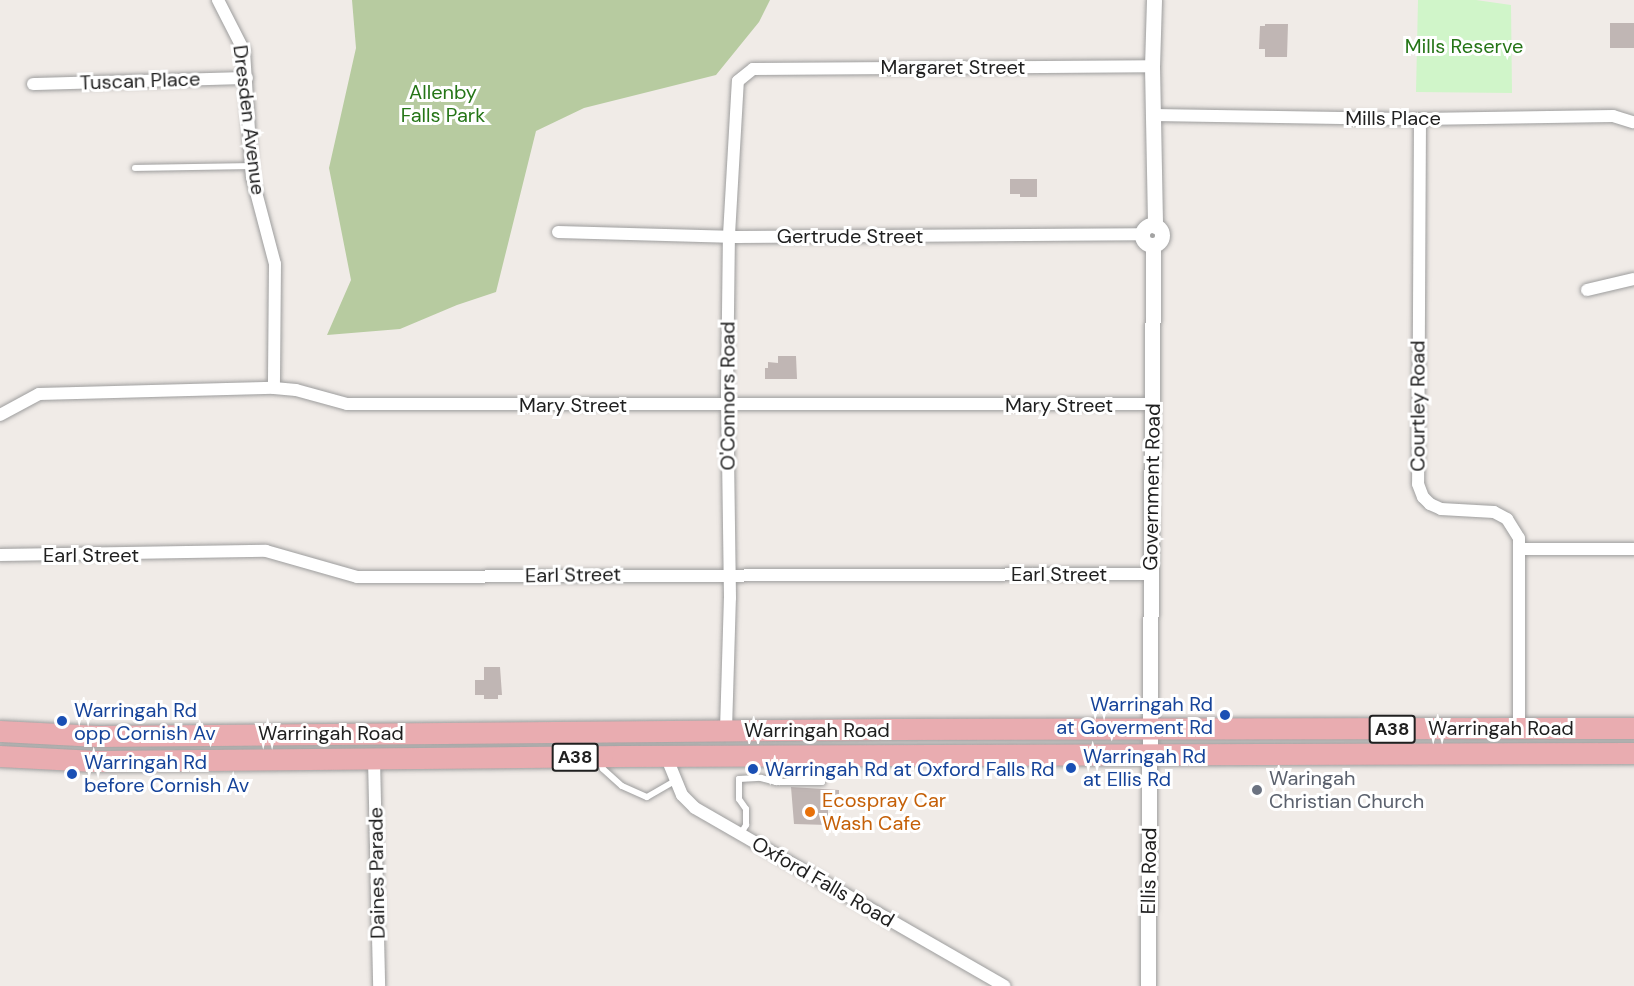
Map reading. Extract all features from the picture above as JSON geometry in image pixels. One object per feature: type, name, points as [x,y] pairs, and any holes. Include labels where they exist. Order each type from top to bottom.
[{"type":"highway","name":"Warringah Road","points":[[0,731],[98,736],[726,730],[1634,728]]},
{"type":"highway","name":"Warringah Road","points":[[0,756],[95,761],[776,755],[1634,753]]},
{"type":"street","name":"Dresden Avenue","points":[[218,0],[240,38],[247,78],[251,166],[275,264],[274,387]]},
{"type":"street","points":[[1154,0],[1152,115],[1155,226],[1161,234],[1161,239],[1153,245],[1145,243],[1142,234],[1146,227],[1155,226]]},
{"type":"street","name":"Margaret Street","points":[[753,69],[1152,66]]},
{"type":"street","name":"O'Connors Road","points":[[726,730],[729,235],[738,81],[753,69]]},
{"type":"street","name":"Tuscan Place","points":[[33,84],[247,78]]},
{"type":"street","name":"Mills Place","points":[[1152,115],[1420,119],[1613,116],[1633,122]]},
{"type":"street","name":"Courtley Road","points":[[1420,119],[1418,484],[1423,497],[1441,509],[1494,512],[1507,519],[1520,538],[1519,728]]},
{"type":"street","name":"Gertrude Street","points":[[558,232],[729,235],[1142,234]]},
{"type":"street","name":"Government Road","points":[[1150,755],[1153,245]]},
{"type":"street","points":[[1587,290],[1634,279]]},
{"type":"street","name":"Mary Street","points":[[0,415],[39,394],[274,387],[296,390],[347,404],[1153,404]]},
{"type":"street","points":[[1520,549],[1634,549]]},
{"type":"street","name":"Earl Street","points":[[0,555],[266,551],[357,577],[1150,574]]},
{"type":"street","name":"Ellis Road","points":[[1148,986],[1150,755]]},
{"type":"street","name":"Oxford Falls Road","points":[[666,756],[682,795],[695,808],[1005,986]]},
{"type":"street","name":"Daines Parade","points":[[374,759],[379,986]]},
{"type":"lane","points":[[135,168],[251,166]]},
{"type":"lane","points":[[776,755],[776,782]]},
{"type":"lane","points":[[600,756],[603,769],[622,786],[648,797],[676,780]]},
{"type":"lane","points":[[740,835],[746,825],[746,809],[739,799],[739,779],[822,782],[822,756]]},
{"type":"green space","name":"Allenby Falls Park","points":[[352,0],[770,0],[759,22],[716,75],[584,108],[536,131],[496,292],[457,305],[400,329],[327,335],[351,280],[329,168],[356,48]]},
{"type":"green space","name":"Mills Reserve","points":[[1418,0],[1476,0],[1511,5],[1512,93],[1416,92]]},
{"type":"building","points":[[1610,23],[1634,23],[1634,48],[1610,48]]},
{"type":"building","points":[[1265,24],[1288,24],[1287,57],[1265,57],[1265,49],[1259,49],[1260,26],[1265,26]]},
{"type":"building","points":[[1010,179],[1037,179],[1037,197],[1020,197],[1020,194],[1010,194]]},
{"type":"building","points":[[778,356],[796,356],[797,379],[765,379],[765,368],[768,368],[768,362],[778,363]]},
{"type":"building","points":[[484,667],[500,667],[502,695],[498,695],[498,699],[484,699],[484,695],[475,695],[475,680],[484,680]]},
{"type":"building","points":[[791,787],[839,790],[839,805],[828,805],[828,825],[794,824]]},
{"type":"place","name":"Warringah Rd at Goverment Rd","points":[[1225,715]]},
{"type":"place","name":"Warringah Rd opp Cornish Av","points":[[62,721]]},
{"type":"place","name":"Warringah Rd at Ellis Rd","points":[[1071,768]]},
{"type":"place","name":"Warringah Rd at Oxford Falls Rd","points":[[753,769]]},
{"type":"place","name":"Warringah Rd before Cornish Av","points":[[72,774]]},
{"type":"place","name":"Waringah Christian Church","points":[[1257,790]]},
{"type":"place","name":"Ecospray Car Wash Cafe","points":[[810,812]]}]
